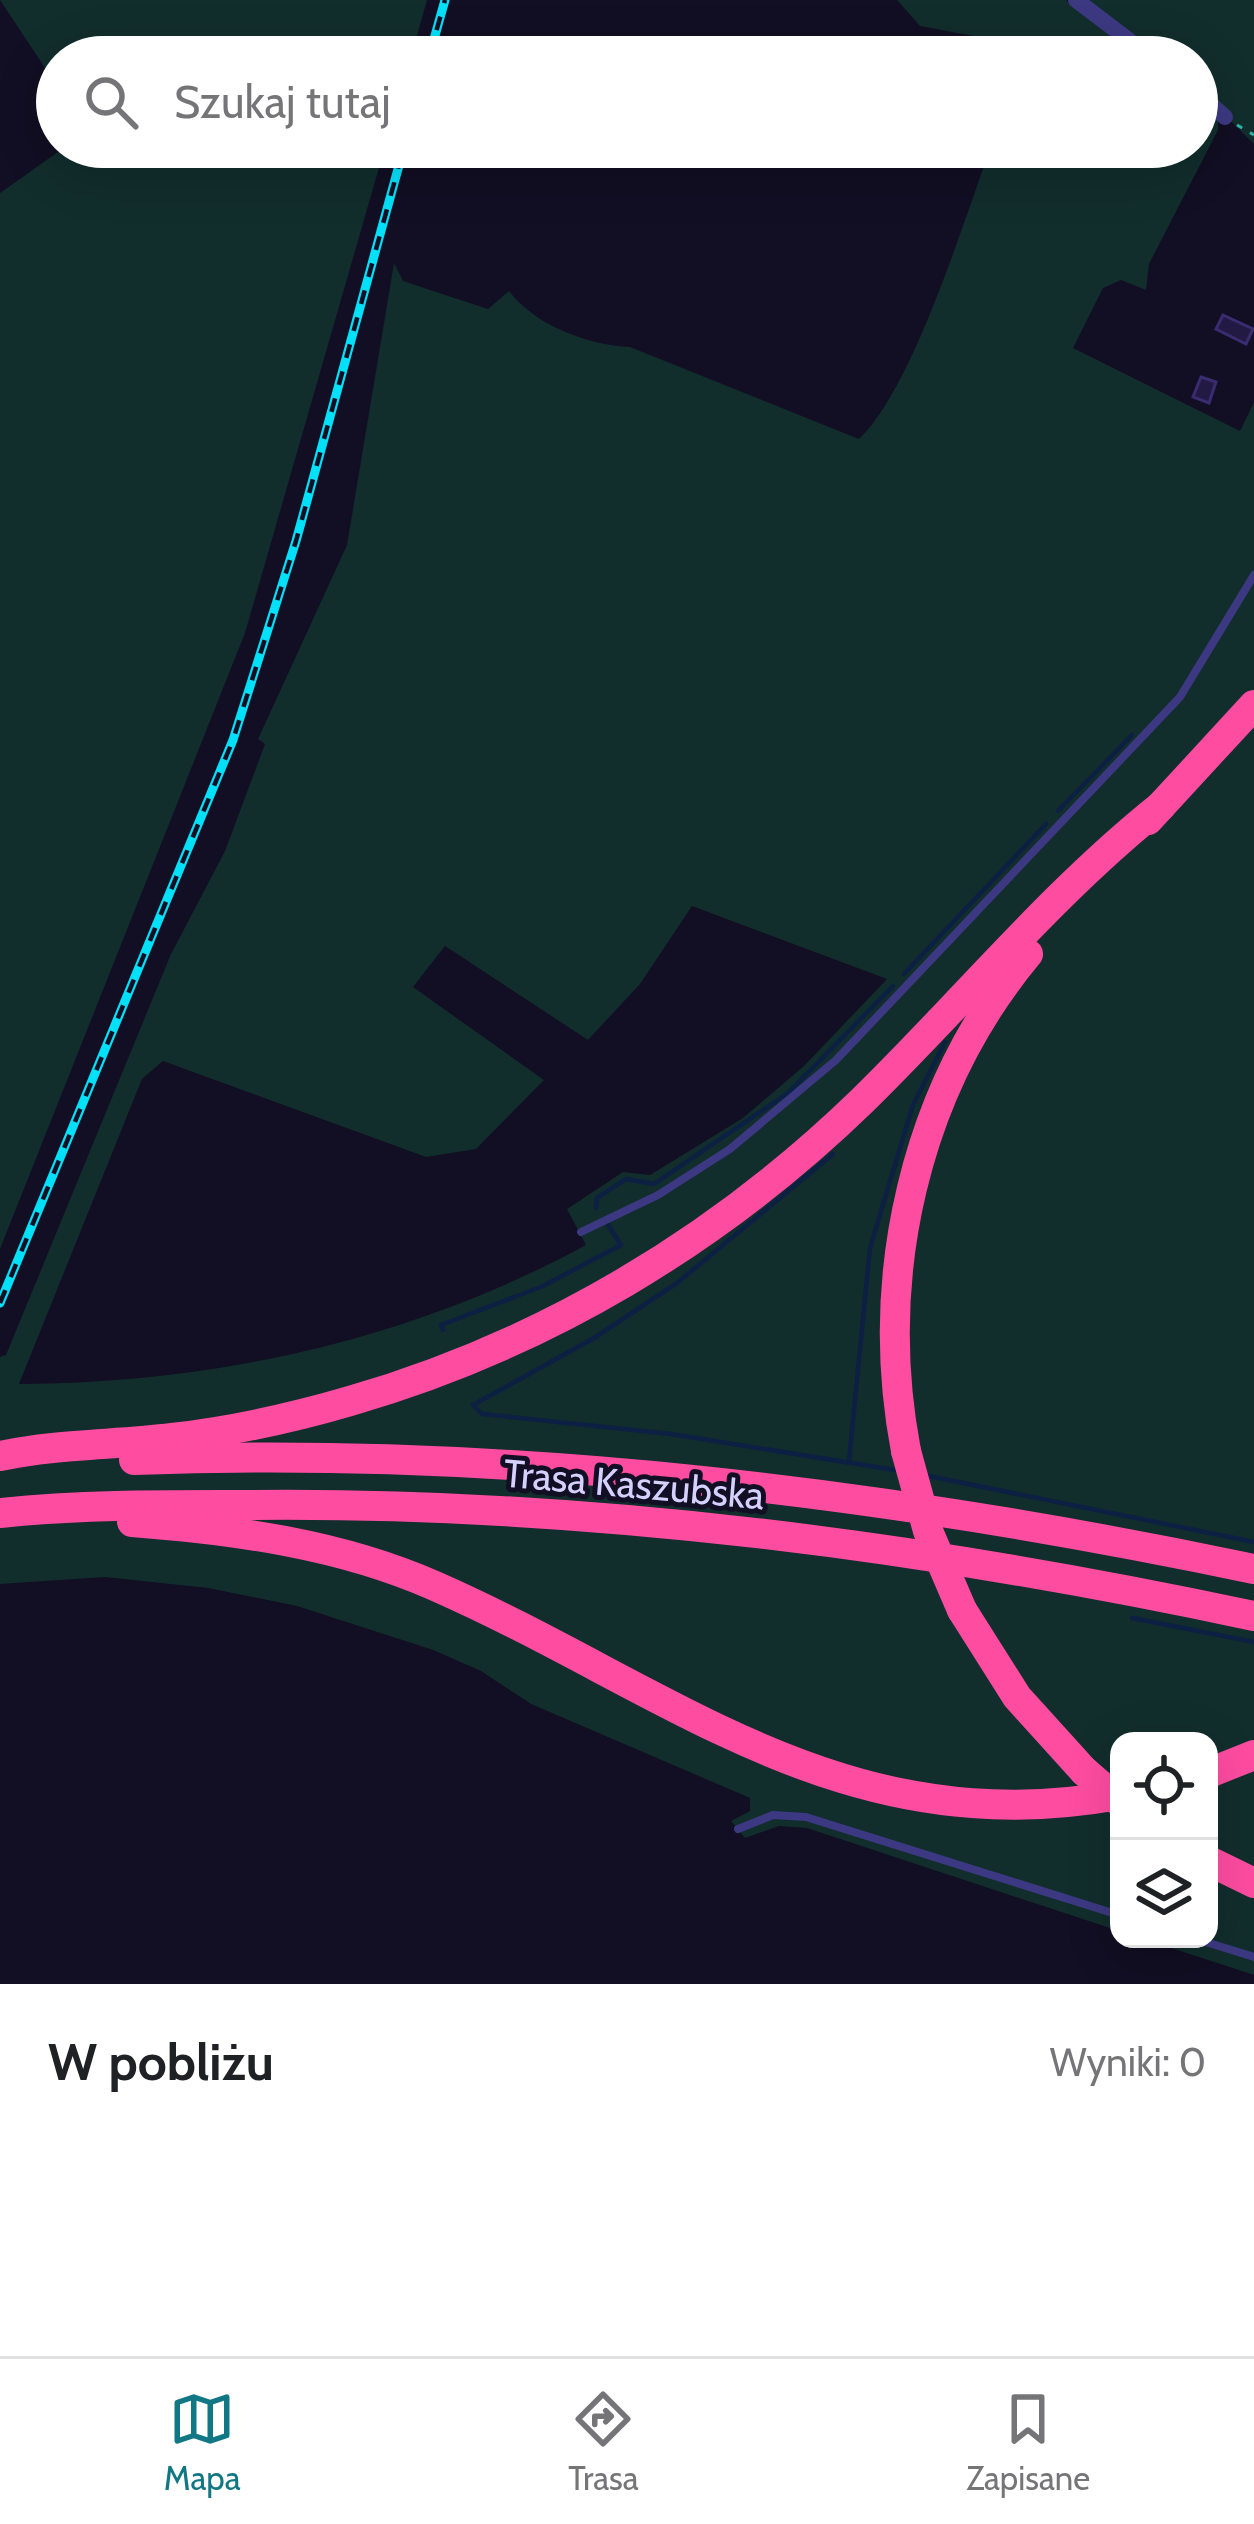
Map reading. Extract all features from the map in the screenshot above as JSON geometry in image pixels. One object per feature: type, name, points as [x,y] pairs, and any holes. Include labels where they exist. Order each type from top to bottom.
[{"type":"highway","points":[[1110,1791],[1084,1771],[1018,1696],[962,1610],[928,1531],[906,1451],[895,1365],[898,1264],[919,1160],[941,1097],[972,1035],[1022,960],[1254,705]]},
{"type":"highway","points":[[0,1460],[190,1436],[331,1407],[490,1351],[598,1298],[715,1225],[815,1144],[1107,849],[1161,806]]},
{"type":"highway","name":"Trasa Kaszubska","points":[[0,1460],[402,1460],[635,1474],[963,1514],[1254,1569]]},
{"type":"highway","name":"Trasa Kaszubska","points":[[0,1516],[144,1504],[318,1503],[635,1520],[988,1564],[1254,1616]]},
{"type":"highway","points":[[0,1516],[212,1528],[330,1550],[432,1584],[708,1728],[849,1784],[996,1805],[1110,1799]]},
{"type":"highway","points":[[1218,1769],[1254,1755]]},
{"type":"highway","points":[[1218,1865],[1254,1883]]},
{"type":"street","points":[[1076,0],[1123,36]]},
{"type":"street","points":[[1218,111],[1225,117]]},
{"type":"lane","points":[[581,1232],[658,1195],[730,1149],[822,1073],[1180,697],[1254,575]]},
{"type":"lane","points":[[738,1829],[772,1815],[806,1817],[1110,1912]]},
{"type":"lane","points":[[1218,1946],[1254,1957]]},
{"type":"green space","points":[[0,0],[427,0],[417,36],[36,36],[36,54]]},
{"type":"green space","points":[[897,0],[1066,0],[1114,36],[974,36],[920,26]]},
{"type":"green space","points":[[1082,0],[1254,0],[1254,144],[1218,109],[1218,36],[1129,36]]},
{"type":"green space","points":[[36,168],[379,168],[245,633],[0,1249],[0,193]]},
{"type":"green space","points":[[984,168],[1198,168],[1149,264],[1146,290],[1121,280],[1103,288],[1073,348],[1240,431],[1254,402],[1254,1975],[1172,1948],[1218,1948],[1218,1732],[1110,1732],[1110,1928],[807,1828],[779,1826],[745,1838],[731,1821],[750,1811],[750,1798],[531,1704],[481,1671],[433,1650],[297,1606],[208,1588],[105,1577],[0,1584],[0,1357],[6,1355],[171,954],[225,851],[265,744],[258,739],[347,545],[394,263],[403,281],[488,309],[509,291],[533,314],[563,331],[630,347],[859,439],[879,415],[917,344]],"holes":[[[692,906],[887,979],[804,1066],[743,1118],[650,1175],[623,1172],[567,1209],[586,1245],[451,1307],[311,1350],[239,1365],[93,1382],[19,1384],[142,1079],[163,1061],[426,1157],[476,1149],[544,1080],[413,987],[445,946],[588,1040],[640,984]]]},
{"type":"building","points":[[1223,315],[1253,329],[1246,344],[1216,329]]},
{"type":"building","points":[[1201,377],[1216,382],[1209,403],[1193,397]]},
{"type":"waterway","points":[[1058,811],[1132,735]]},
{"type":"waterway","points":[[904,974],[1046,824]]},
{"type":"waterway","points":[[596,1208],[597,1198],[626,1179],[654,1184],[788,1093],[893,986]]},
{"type":"waterway","points":[[849,1461],[870,1248],[913,1105],[945,1042]]},
{"type":"waterway","points":[[833,1154],[677,1283],[594,1338],[473,1405],[482,1414],[671,1434],[901,1471]]},
{"type":"waterway","points":[[443,1330],[441,1325],[543,1286],[621,1245],[608,1225]]},
{"type":"waterway","points":[[924,1475],[1254,1542]]},
{"type":"waterway","points":[[1132,1618],[1254,1642]]},
{"type":"railway","points":[[435,36],[445,0]]},
{"type":"railway","points":[[0,1303],[233,740],[296,541],[398,168]]}]
